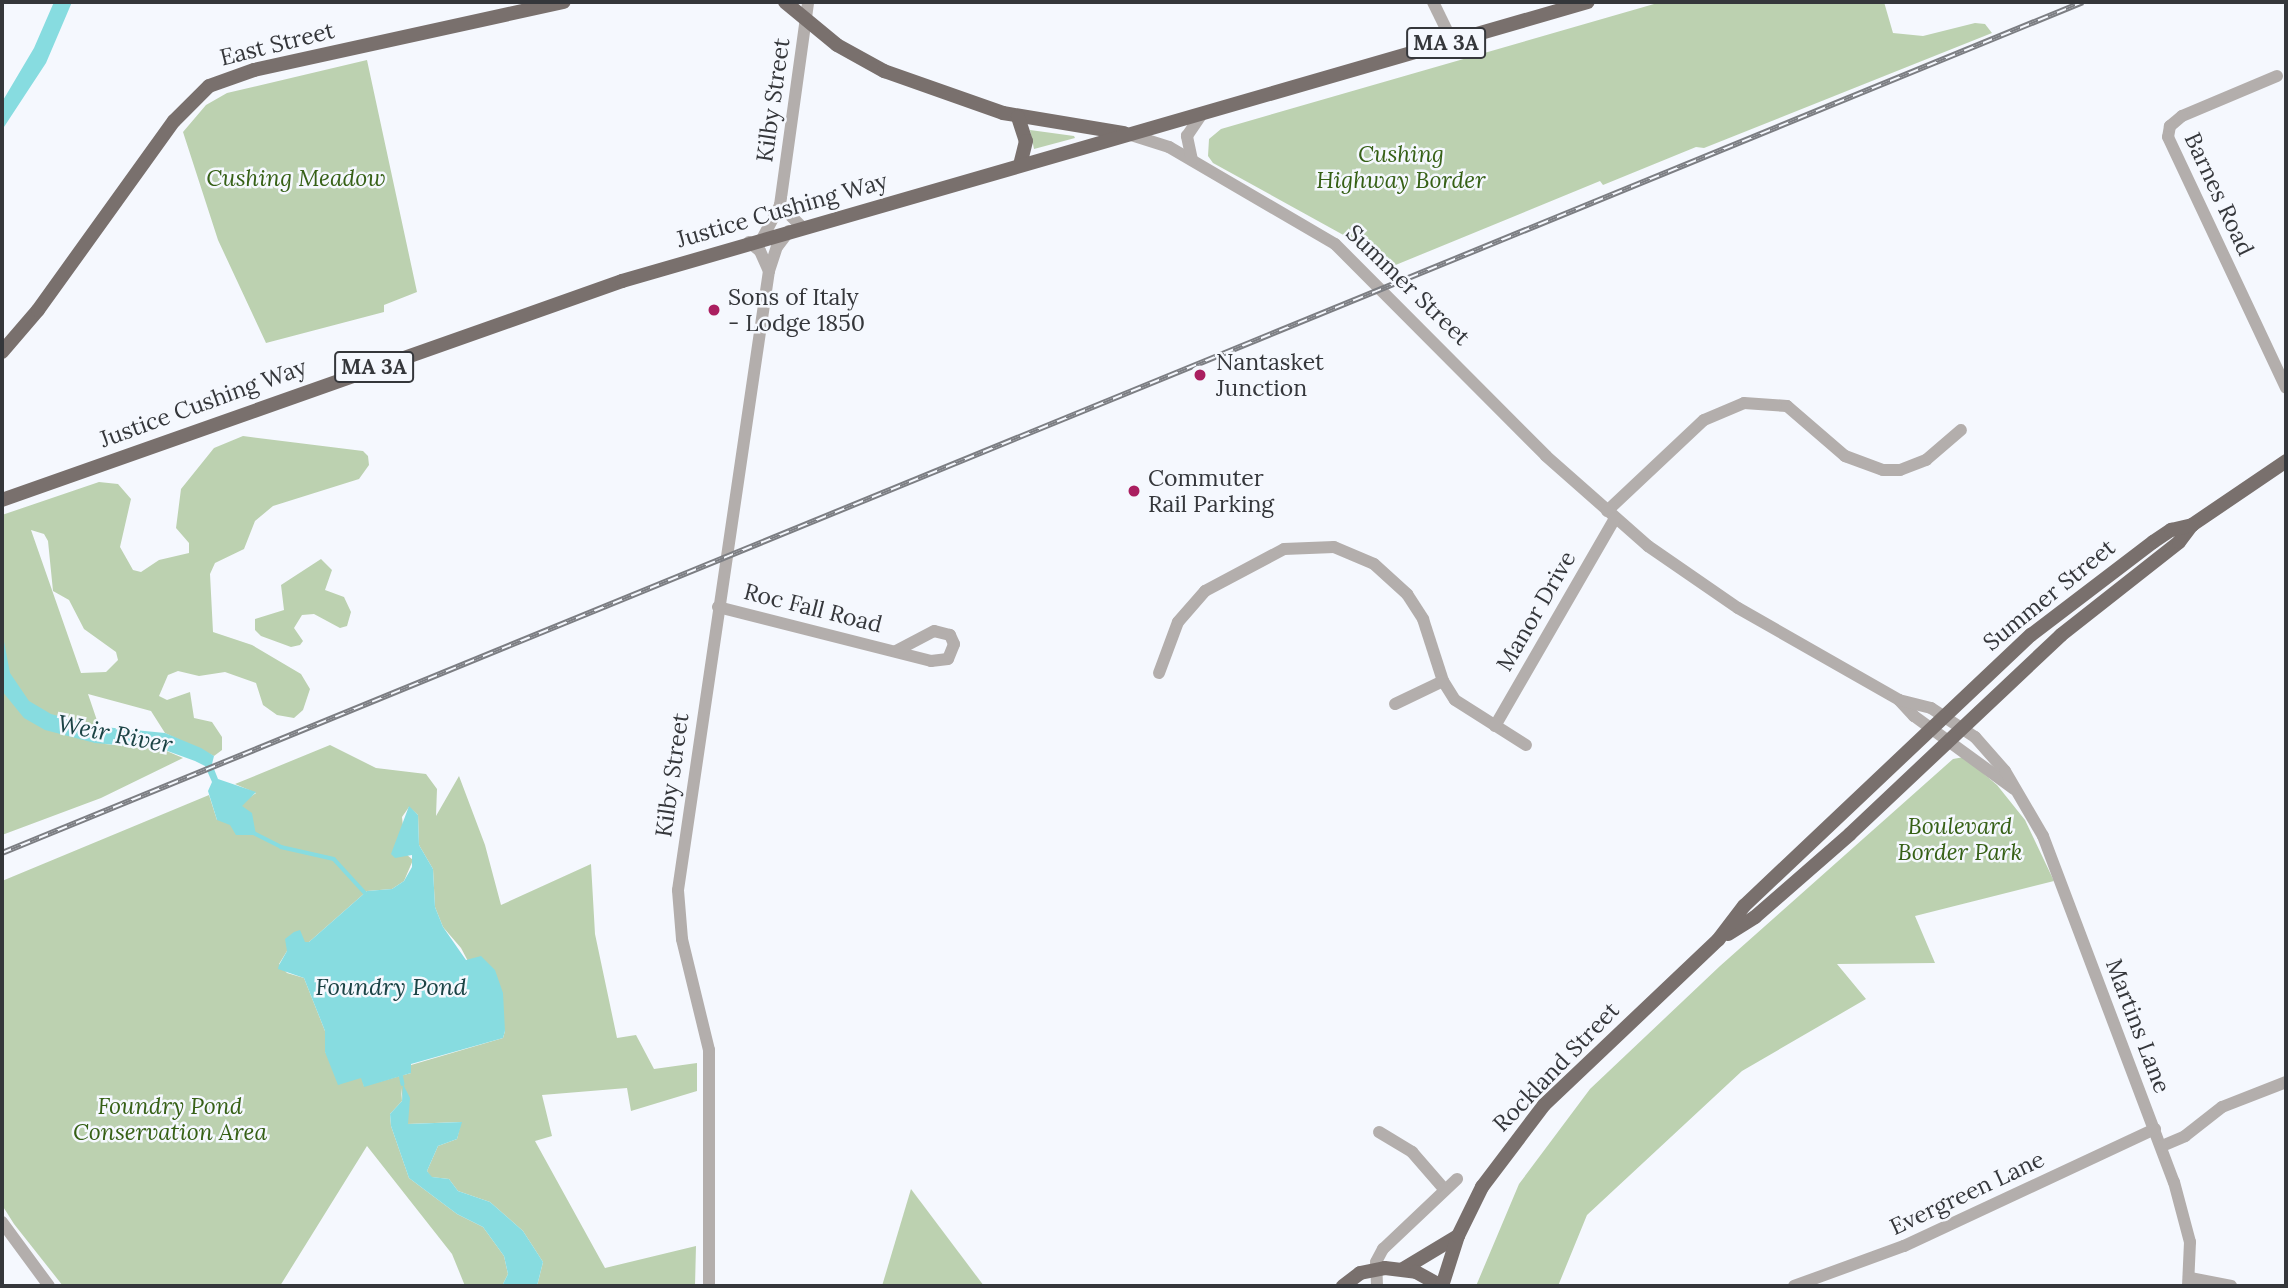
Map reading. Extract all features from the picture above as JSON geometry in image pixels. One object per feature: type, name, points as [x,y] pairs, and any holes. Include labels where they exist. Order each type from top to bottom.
[{"type":"main road","name":"East Street","points":[[2,352],[38,310],[181,113],[209,86],[254,70],[564,2]]},
{"type":"main road","name":"Summer Street","points":[[785,2],[865,63],[1018,117],[1128,134]]},
{"type":"main road","name":"Justice Cushing Way","points":[[2,500],[457,337],[756,241],[1588,2]]},
{"type":"main road","points":[[1018,117],[1026,141],[1020,165]]},
{"type":"main road","name":"Summer Street","points":[[1950,739],[2061,635],[2179,542],[2192,525],[2286,461]]},
{"type":"main road","name":"Summer Street","points":[[1932,728],[2031,635],[2090,588],[2171,530],[2192,525]]},
{"type":"main road","name":"Rockland Street","points":[[1343,1286],[1375,1269],[1403,1269],[1442,1286],[1458,1236],[1494,1168],[1532,1118],[1718,940],[1744,906],[1932,728]]},
{"type":"main road","name":"Rockland Street","points":[[1718,940],[1755,917],[1950,739]]},
{"type":"main road","points":[[1403,1269],[1458,1236]]},
{"type":"street","name":"Kilby Street","points":[[756,241],[780,205],[808,2]]},
{"type":"street","points":[[1433,2],[1452,41]]},
{"type":"street","name":"Barnes Road","points":[[2277,76],[2182,116],[2170,126],[2168,137],[2286,388]]},
{"type":"street","points":[[1192,160],[1187,136],[1203,113]]},
{"type":"street","name":"Summer Street","points":[[1128,134],[1169,147],[1349,255],[1546,456],[1667,560],[1738,608],[1899,700],[1945,716],[1962,727]]},
{"type":"street","points":[[780,205],[796,229]]},
{"type":"street","name":"Kilby Street","points":[[709,1286],[709,1050],[682,939],[678,898],[718,607],[769,271],[777,247],[796,229]]},
{"type":"street","points":[[756,241],[769,271]]},
{"type":"street","name":"Manor Drive","points":[[1495,726],[1611,514],[1704,420],[1744,403],[1787,406],[1845,456],[1883,470],[1900,470],[1926,460],[1961,430]]},
{"type":"street","points":[[1159,673],[1178,622],[1205,591],[1269,554],[1318,545],[1363,557],[1407,594],[1429,632],[1443,681],[1460,705],[1527,745]]},
{"type":"street","name":"Roc Fall Road","points":[[718,607],[896,651]]},
{"type":"street","points":[[1395,704],[1443,681]]},
{"type":"street","name":"Summer Street","points":[[1899,700],[1932,728],[1950,739]]},
{"type":"street","name":"Martins Lane","points":[[1962,727],[1995,758],[2047,845],[2162,1146],[2188,1230],[2189,1282]]},
{"type":"street","name":"Martins Lane","points":[[1950,739],[2014,789]]},
{"type":"street","points":[[2162,1146],[2186,1136],[2221,1107],[2286,1082]]},
{"type":"street","name":"Evergreen Lane","points":[[1794,1286],[1904,1247],[2155,1129]]},
{"type":"street","points":[[1380,1132],[1412,1152],[1445,1190]]},
{"type":"street","name":"Rockland Street","points":[[1375,1269],[1383,1250],[1457,1179]]},
{"type":"street","points":[[2,1222],[49,1286]]},
{"type":"street","points":[[1375,1269],[1377,1286]]},
{"type":"street","points":[[2189,1282],[2231,1286]]},
{"type":"green space","name":"Cushing Highway Border","points":[[1661,2],[1884,2],[1893,33],[1923,36],[1975,23],[1985,24],[1992,33],[1704,148],[1696,147],[1603,185],[1600,181],[1381,271],[1347,237],[1213,163],[1208,156],[1209,139],[1221,129]]},
{"type":"green space","name":"Cushing Meadow","points":[[367,60],[417,292],[384,305],[384,312],[266,343],[218,240],[183,132],[206,105],[227,93]]},
{"type":"green space","points":[[1030,130],[1074,136],[1075,138],[1034,149]]},
{"type":"green space","points":[[243,436],[363,451],[368,456],[369,465],[359,479],[273,506],[255,521],[244,549],[215,563],[210,574],[213,632],[252,645],[301,674],[310,689],[303,710],[294,718],[277,715],[263,705],[256,683],[225,672],[199,676],[178,671],[168,675],[159,696],[167,700],[190,692],[194,718],[212,722],[222,737],[222,750],[214,756],[165,733],[151,711],[88,694],[105,744],[162,749],[183,758],[101,798],[2,835],[2,515],[99,482],[118,484],[131,499],[120,547],[133,570],[141,572],[159,560],[189,553],[189,543],[176,528],[181,489],[214,448]],"holes":[[[31,530],[44,534],[48,541],[53,591],[69,600],[84,629],[116,652],[118,660],[106,672],[81,673]]]},
{"type":"green space","points":[[321,559],[332,570],[325,590],[344,597],[351,612],[347,626],[340,628],[314,614],[302,615],[294,628],[303,641],[300,645],[291,647],[261,636],[255,630],[255,619],[284,610],[281,585]]},
{"type":"green space","name":"Foundry Pond Conservation Area","points":[[330,745],[376,768],[426,774],[437,789],[436,816],[459,776],[485,845],[501,905],[591,864],[595,934],[617,1038],[636,1035],[654,1069],[697,1063],[697,1091],[631,1111],[627,1088],[542,1095],[552,1136],[535,1141],[605,1268],[696,1246],[695,1286],[537,1286],[543,1262],[523,1231],[490,1202],[458,1191],[449,1179],[431,1177],[427,1171],[438,1146],[457,1139],[461,1122],[407,1124],[401,1088],[402,1101],[390,1114],[391,1126],[409,1178],[457,1214],[483,1227],[504,1256],[508,1274],[502,1286],[465,1286],[452,1254],[367,1146],[280,1286],[63,1286],[2,1205],[2,881],[209,795],[217,820],[256,793],[235,784]],"holes":[[[409,807],[418,815],[419,845],[433,869],[435,907],[443,927],[461,948],[505,1031],[503,1038],[411,1065],[411,1073],[364,1086],[362,1077],[325,1052],[325,1031],[304,978],[287,973],[279,964],[287,951],[309,942],[367,891],[392,889],[404,881],[413,860],[406,854],[402,817]]]},
{"type":"green space","name":"Boulevard Border Park","points":[[1964,757],[1997,785],[2025,820],[2054,881],[1915,916],[1935,963],[1837,964],[1866,999],[1742,1071],[1587,1215],[1558,1286],[1476,1286],[1519,1184],[1590,1089],[1720,966],[1953,759]]},
{"type":"green space","points":[[911,1189],[984,1286],[882,1286]]},
{"type":"water","points":[[54,2],[72,2],[46,63],[2,130],[2,102],[34,48]]},
{"type":"water","points":[[2,631],[10,673],[29,701],[51,714],[94,726],[165,733],[201,748],[214,756],[212,764],[218,779],[256,792],[242,806],[252,813],[256,835],[236,835],[230,825],[217,820],[208,791],[212,782],[205,766],[162,749],[95,743],[45,730],[24,718],[2,691]]},
{"type":"water","name":"Foundry Pond","points":[[409,806],[418,815],[419,845],[433,869],[435,907],[443,927],[466,960],[481,956],[495,970],[503,993],[505,1031],[503,1038],[411,1064],[411,1073],[364,1087],[361,1078],[338,1085],[325,1052],[325,1031],[304,978],[278,969],[287,951],[285,939],[300,930],[305,942],[309,942],[367,891],[392,889],[404,881],[412,867],[412,855],[395,858],[391,854]]},
{"type":"water","points":[[403,1084],[410,1098],[408,1124],[462,1122],[457,1139],[438,1146],[427,1171],[432,1177],[449,1179],[458,1191],[490,1202],[523,1231],[543,1262],[537,1286],[502,1286],[508,1274],[504,1256],[483,1227],[457,1214],[409,1178],[391,1126],[390,1114],[402,1101]]},
{"type":"waterway","name":"Weir River","points":[[254,833],[281,847],[334,859],[367,895]]},
{"type":"waterway","name":"Weir River","points":[[401,1074],[403,1084]]},
{"type":"railway","points":[[2,853],[2083,2]]},
{"type":"place","name":"Sons of Italy - Lodge 1850","points":[[714,310]]},
{"type":"place","name":"Nantasket Junction","points":[[1200,375]]},
{"type":"place","name":"Commuter Rail Parking","points":[[1134,491]]}]
